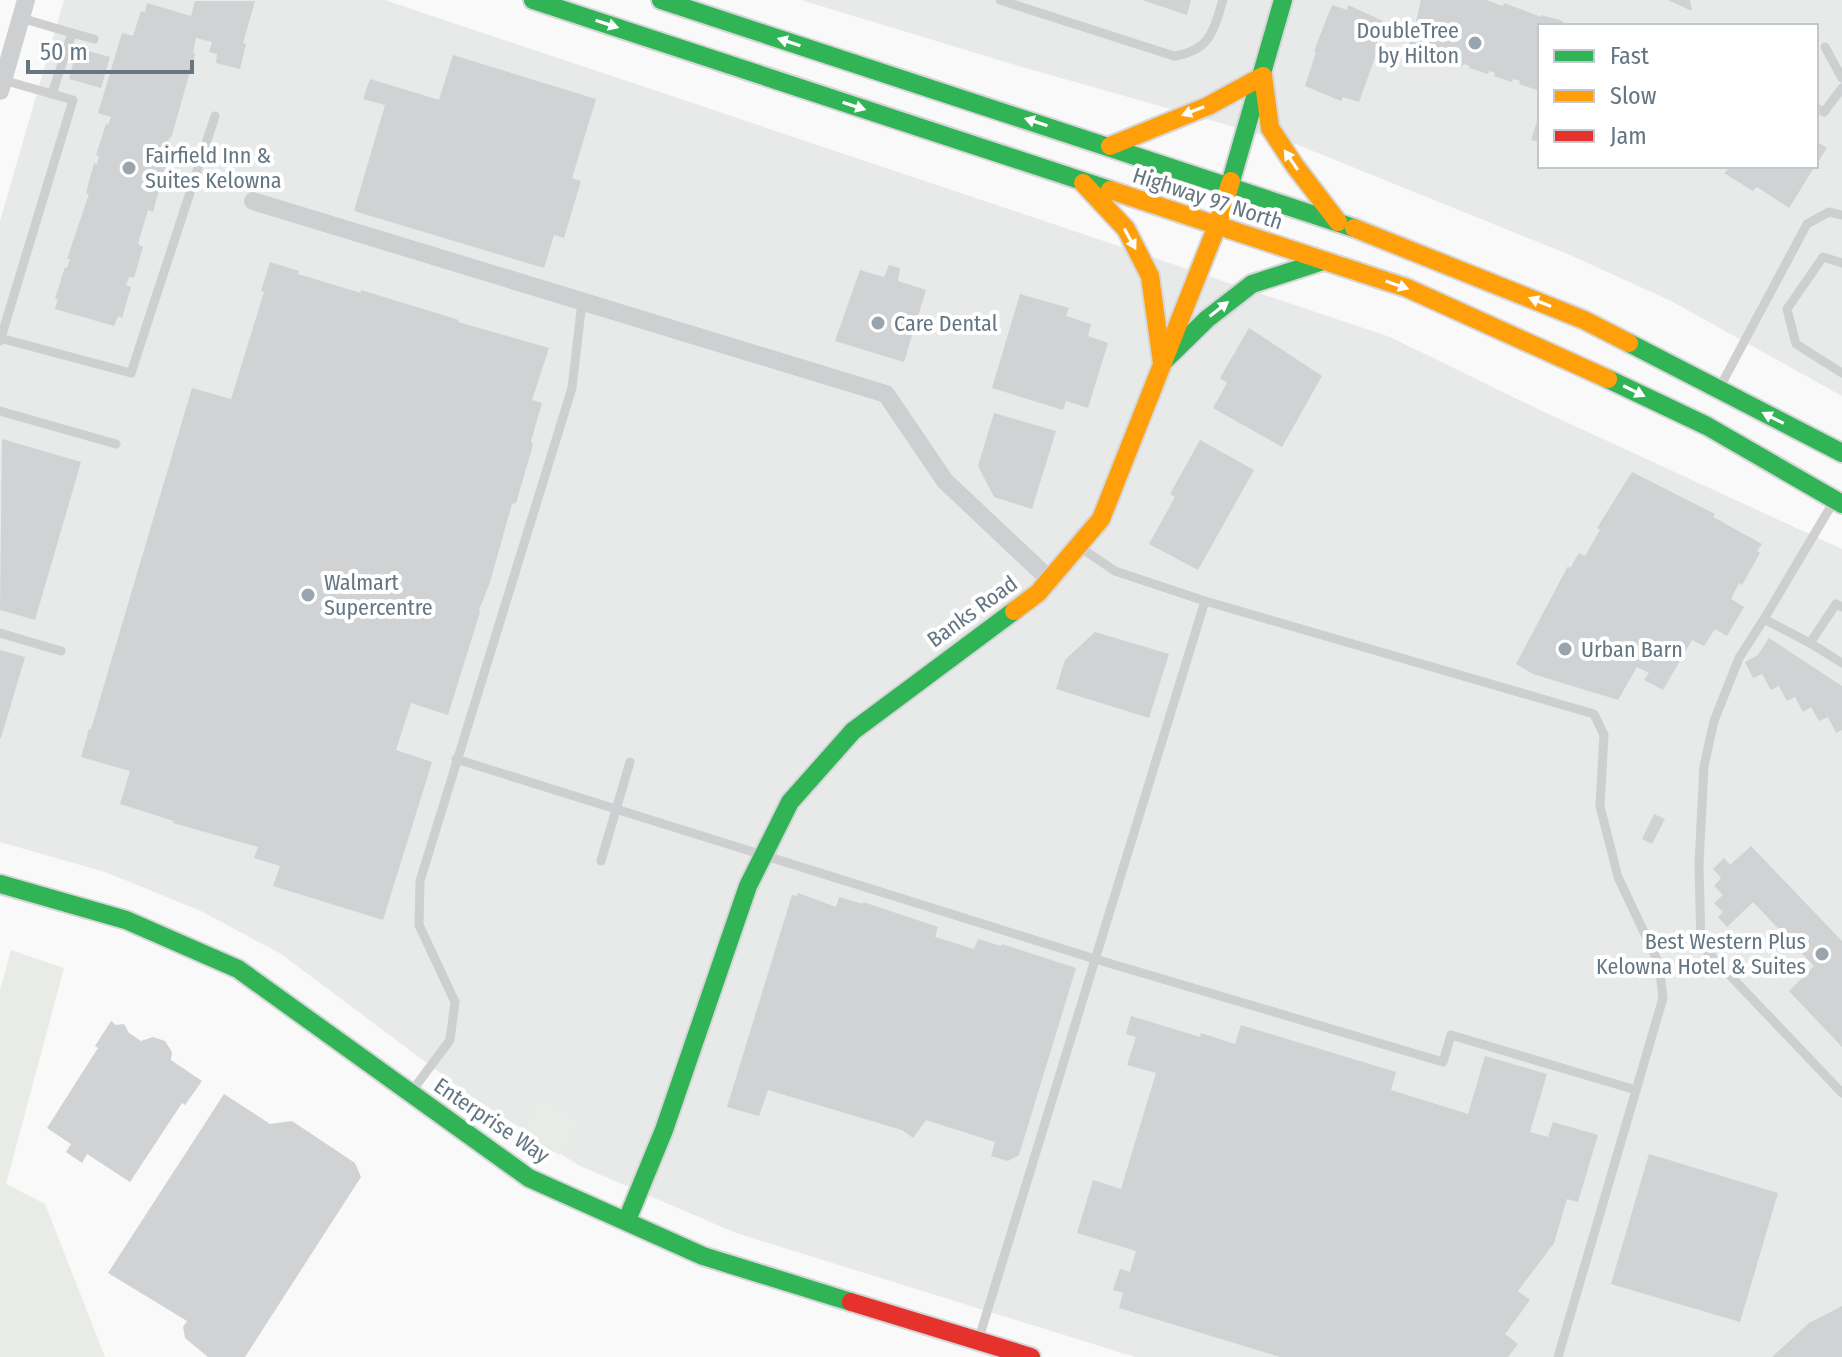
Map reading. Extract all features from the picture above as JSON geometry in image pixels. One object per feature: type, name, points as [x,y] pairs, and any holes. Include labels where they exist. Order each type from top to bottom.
[{"type":"main road","name":"Highway 97 North","points":[[533,0],[1407,288],[1707,426],[1838,502]]},
{"type":"main road","name":"Highway 97 North","points":[[661,0],[1338,222],[1584,320],[1842,453]]},
{"type":"main road","name":"Banks Road","points":[[627,1220],[664,1130],[748,886],[790,802],[853,731],[1038,593],[1101,519],[1217,226],[1283,0]]},
{"type":"main road","points":[[1110,146],[1208,106],[1263,76],[1270,128],[1338,222]]},
{"type":"main road","points":[[1080,180],[1126,229],[1150,276],[1162,363]]},
{"type":"main road","points":[[1162,363],[1207,319],[1252,284],[1323,261]]},
{"type":"main road","name":"Enterprise Way","points":[[0,884],[126,920],[238,969],[529,1178],[703,1256],[1031,1357]]},
{"type":"street","points":[[2,86],[24,9]]},
{"type":"street","points":[[253,201],[886,394],[945,481],[1049,579]]},
{"type":"lane","points":[[1000,0],[1174,56],[1200,48],[1208,40],[1223,0]]},
{"type":"lane","points":[[24,9],[72,33],[94,39]]},
{"type":"lane","points":[[52,94],[72,33]]},
{"type":"lane","points":[[1825,47],[1842,78]]},
{"type":"lane","points":[[2,86],[73,100],[0,340],[131,373],[215,116]]},
{"type":"lane","points":[[1818,109],[1824,112],[1842,88]]},
{"type":"lane","points":[[1718,390],[1807,224],[1829,212],[1842,215]]},
{"type":"lane","points":[[1842,263],[1823,257],[1787,309],[1796,344],[1842,373]]},
{"type":"lane","points":[[410,1094],[450,1040],[455,1002],[419,925],[420,881],[572,388],[582,302]]},
{"type":"lane","points":[[0,411],[116,444]]},
{"type":"lane","points":[[1838,502],[1739,658],[1714,721],[1704,766],[1699,864],[1701,945],[1842,1093]]},
{"type":"lane","points":[[1078,546],[1115,571],[1205,601],[1594,714],[1604,735],[1600,806],[1618,877],[1659,964],[1663,998],[1558,1357]]},
{"type":"lane","points":[[978,1341],[1205,601]]},
{"type":"lane","points":[[1810,643],[1836,604],[1842,607]]},
{"type":"lane","points":[[1764,619],[1842,663]]},
{"type":"lane","points":[[0,633],[61,651]]},
{"type":"lane","points":[[456,759],[1095,959],[1443,1062],[1451,1035],[1636,1090]]},
{"type":"lane","points":[[601,861],[630,762]]},
{"type":"shaded area","points":[[64,0],[385,0],[1390,337],[1842,549],[1842,1357],[1135,1357],[736,1233],[578,1165],[471,1096],[281,954],[201,911],[105,872],[0,842],[0,221]]},
{"type":"shaded area","points":[[801,0],[1842,0],[1842,396],[1671,301],[1570,255],[1298,145]]},
{"type":"shaded area","points":[[11,950],[64,968],[6,1184],[45,1204],[105,1357],[0,1357],[0,990]]},
{"type":"shaded area","points":[[540,1100],[578,1120],[560,1155],[522,1136]]},
{"type":"building","points":[[1142,0],[1191,0],[1187,15]]},
{"type":"building","name":"DoubleTree by Hilton","points":[[1421,0],[1486,0],[1566,24],[1538,24],[1537,90],[1519,84],[1520,81],[1513,79],[1512,82],[1494,76],[1495,73],[1489,71],[1488,74],[1409,46],[1408,40]]},
{"type":"building","points":[[1668,0],[1690,0],[1692,11]]},
{"type":"building","name":"Fairfield Inn & Suites Kelowna","points":[[195,1],[255,1],[243,43],[246,44],[240,69],[216,63],[217,54],[209,52],[212,42],[196,38],[195,54],[172,135],[167,142],[172,144],[163,174],[159,173],[156,180],[161,183],[153,212],[148,210],[138,244],[143,247],[134,278],[129,277],[126,285],[131,287],[122,318],[118,316],[114,326],[55,309],[58,299],[55,299],[89,194],[86,193],[94,163],[97,164],[99,156],[96,155],[111,117],[98,113],[122,33],[133,36],[147,3],[191,16]]},
{"type":"building","points":[[1332,5],[1347,10],[1348,5],[1383,21],[1377,52],[1359,102],[1343,97],[1341,101],[1305,86],[1314,51]]},
{"type":"building","points":[[77,48],[110,57],[101,88],[69,79]]},
{"type":"building","points":[[453,55],[596,99],[572,178],[581,181],[564,238],[554,235],[544,268],[354,211],[385,105],[363,99],[370,79],[439,100]]},
{"type":"building","points":[[1538,118],[1538,142],[1531,140]]},
{"type":"building","points":[[1818,142],[1827,148],[1818,162]]},
{"type":"building","points":[[1814,168],[1789,208],[1757,187],[1753,191],[1724,173],[1728,169]]},
{"type":"building","name":"Walmart Supercentre","points":[[270,262],[299,271],[298,274],[361,293],[361,290],[549,348],[532,400],[542,403],[531,441],[533,445],[448,715],[411,703],[396,750],[432,762],[383,920],[273,886],[280,866],[254,858],[258,847],[120,804],[130,771],[81,757],[192,388],[231,399],[264,292],[261,291]]},
{"type":"building","name":"Care Dental","points":[[889,265],[900,268],[898,281],[926,290],[904,362],[835,341],[860,270],[884,277]]},
{"type":"building","points":[[1020,294],[1069,308],[1066,316],[1091,324],[1088,336],[1108,343],[1088,408],[1066,401],[1063,410],[992,388]]},
{"type":"building","points":[[1249,328],[1322,376],[1282,447],[1213,408],[1227,383],[1220,378]]},
{"type":"building","points":[[994,413],[1056,431],[1032,509],[994,497],[978,466]]},
{"type":"building","points":[[2,439],[81,462],[35,620],[0,610]]},
{"type":"building","points":[[1200,440],[1254,470],[1198,570],[1149,544],[1175,497],[1170,494]]},
{"type":"building","points":[[1632,472],[1715,514],[1713,517],[1762,544],[1742,585],[1739,583],[1731,599],[1744,607],[1727,636],[1715,629],[1704,646],[1692,640],[1663,690],[1644,680],[1649,673],[1637,667],[1618,700],[1533,674],[1516,664],[1568,566],[1570,568],[1579,553],[1585,556],[1600,530],[1597,528]]},
{"type":"building","points":[[1095,632],[1169,654],[1149,718],[1056,689],[1065,660]]},
{"type":"building","points":[[1769,638],[1842,686],[1842,730],[1836,733],[1828,717],[1819,721],[1811,707],[1803,712],[1795,697],[1787,701],[1779,686],[1771,690],[1762,674],[1753,678],[1745,662],[1758,655]]},
{"type":"building","points":[[0,650],[25,657],[1,738],[0,738]]},
{"type":"building","points":[[1654,814],[1665,819],[1652,844],[1642,839]]},
{"type":"building","name":"Best Western Plus Kelowna Hotel & Suites","points":[[1751,846],[1842,941],[1842,1047],[1789,991],[1814,966],[1753,902],[1727,927],[1718,917],[1723,912],[1714,903],[1723,895],[1714,886],[1721,878],[1713,869],[1724,858],[1730,865]]},
{"type":"building","points":[[798,893],[836,907],[839,897],[863,902],[938,927],[935,937],[974,949],[978,939],[1002,944],[1076,968],[1019,1155],[1008,1161],[991,1156],[995,1142],[926,1120],[913,1138],[902,1130],[768,1090],[759,1116],[727,1107],[792,895],[797,896]]},
{"type":"building","points":[[1131,1016],[1235,1044],[1241,1025],[1396,1072],[1391,1090],[1468,1114],[1485,1056],[1547,1074],[1530,1132],[1548,1137],[1553,1122],[1598,1135],[1578,1202],[1567,1199],[1554,1243],[1518,1291],[1530,1300],[1505,1334],[1518,1344],[1508,1357],[1280,1357],[1119,1308],[1123,1293],[1113,1290],[1120,1269],[1130,1272],[1136,1251],[1077,1233],[1093,1180],[1121,1189],[1156,1073],[1127,1065],[1136,1037],[1126,1034]]},
{"type":"building","points":[[111,1021],[116,1025],[124,1024],[129,1033],[141,1041],[153,1037],[165,1041],[172,1052],[171,1060],[202,1081],[185,1105],[182,1103],[130,1182],[87,1154],[82,1163],[66,1152],[71,1144],[47,1128],[98,1048],[95,1046]]},
{"type":"building","points":[[224,1094],[270,1124],[292,1121],[355,1163],[361,1177],[245,1357],[208,1357],[185,1338],[183,1327],[187,1321],[108,1273]]},
{"type":"building","points":[[1649,1154],[1778,1193],[1740,1322],[1611,1284]]},
{"type":"building","points":[[1842,1306],[1842,1357],[1772,1357],[1809,1323]]},
{"type":"traffic: fast","points":[[533,0],[1110,190]]},
{"type":"traffic: fast","points":[[661,0],[1354,228]]},
{"type":"traffic: fast","points":[[1231,181],[1283,0]]},
{"type":"traffic: fast","points":[[1162,363],[1207,319],[1252,284],[1323,261]]},
{"type":"traffic: fast","points":[[1629,343],[1842,453]]},
{"type":"traffic: fast","points":[[1608,379],[1707,426],[1842,504]]},
{"type":"traffic: fast","points":[[627,1220],[664,1130],[748,886],[790,802],[853,731],[1014,611]]},
{"type":"traffic: fast","points":[[0,884],[126,920],[238,969],[529,1178],[703,1256],[851,1302]]},
{"type":"traffic: slow","points":[[1110,146],[1208,106],[1263,76],[1270,128],[1338,222]]},
{"type":"traffic: slow","points":[[1014,611],[1038,593],[1101,519],[1217,226],[1231,181]]},
{"type":"traffic: slow","points":[[1083,183],[1126,229],[1150,276],[1162,363]]},
{"type":"traffic: slow","points":[[1110,190],[1407,288],[1608,379]]},
{"type":"traffic: slow","points":[[1354,228],[1584,320],[1629,343]]},
{"type":"traffic: jam","points":[[851,1302],[1031,1357]]},
{"type":"place","name":"DoubleTree by Hilton","points":[[1475,43]]},
{"type":"place","name":"Fairfield Inn & Suites Kelowna","points":[[129,168]]},
{"type":"place","name":"Care Dental","points":[[878,323]]},
{"type":"place","name":"Walmart Supercentre","points":[[308,595]]},
{"type":"place","name":"Urban Barn","points":[[1565,649]]},
{"type":"place","name":"Best Western Plus Kelowna Hotel & Suites","points":[[1822,954]]}]
